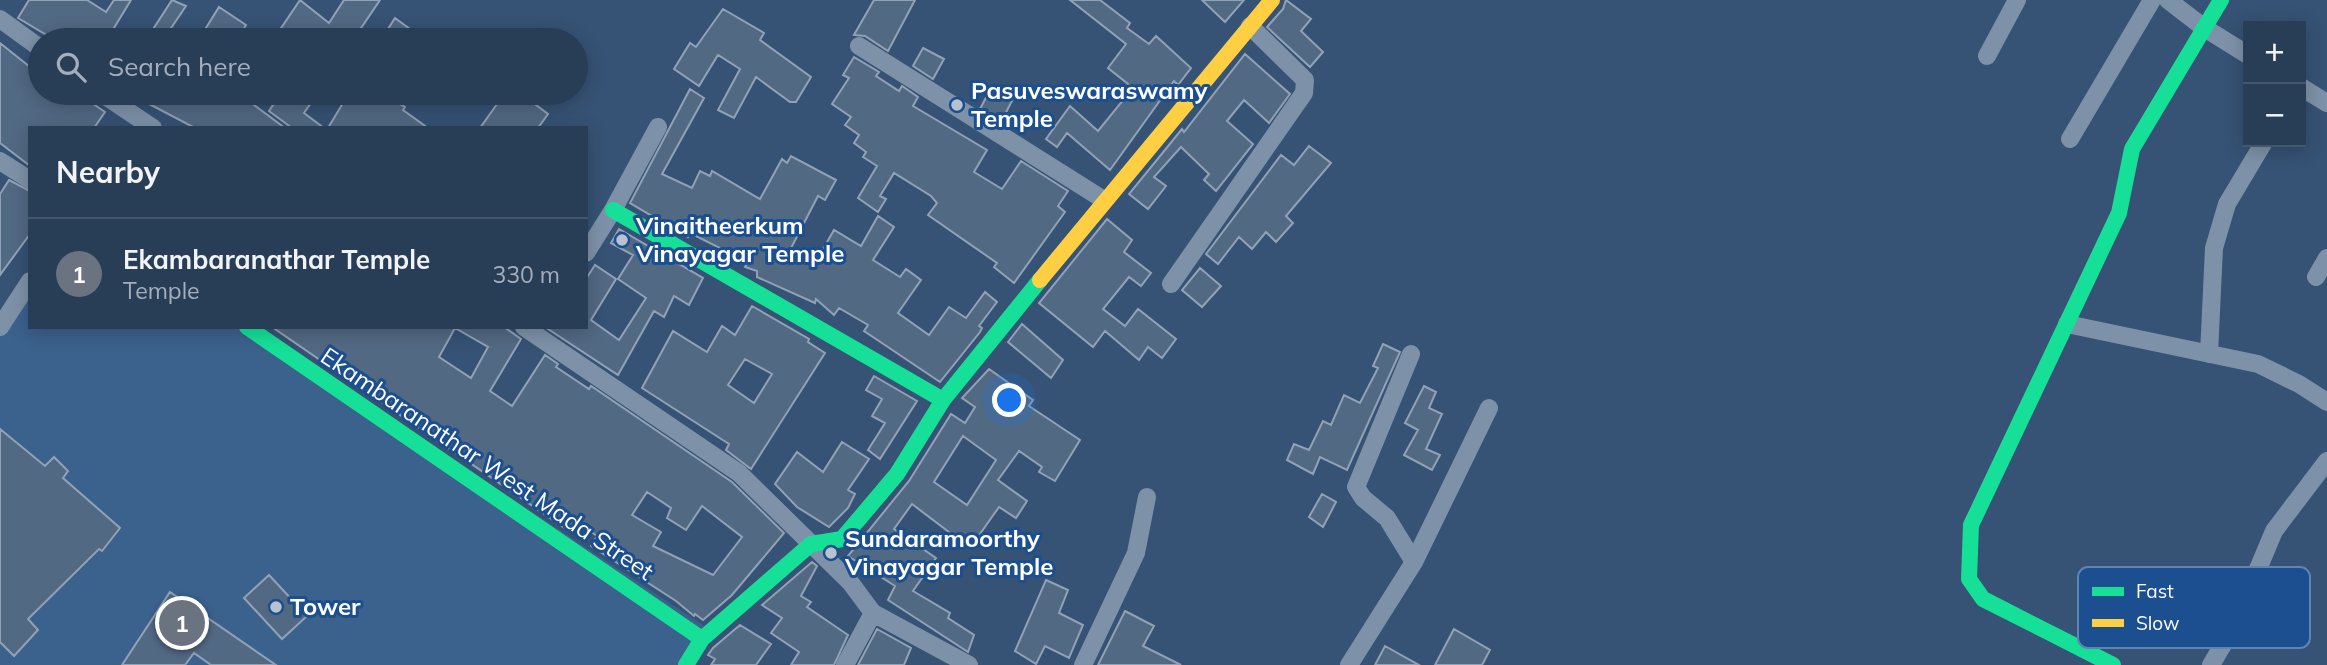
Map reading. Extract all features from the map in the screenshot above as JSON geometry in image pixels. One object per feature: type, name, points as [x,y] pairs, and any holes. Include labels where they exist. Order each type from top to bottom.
[{"type":"street","points":[[1987,56],[2017,0]]},
{"type":"street","points":[[2070,138],[2151,0]]},
{"type":"street","points":[[2168,0],[2203,27],[2243,52]]},
{"type":"street","points":[[2078,647],[1983,599],[1969,579],[1971,525],[2119,213],[2132,149],[2221,0]]},
{"type":"street","points":[[686,665],[702,639],[811,544],[842,539],[897,474],[943,400],[1267,2]]},
{"type":"street","points":[[0,19],[28,39]]},
{"type":"street","points":[[1171,284],[1304,93],[1305,80],[1250,26]]},
{"type":"street","points":[[859,46],[1104,200]]},
{"type":"street","points":[[2306,90],[2327,103]]},
{"type":"street","points":[[116,105],[141,125]]},
{"type":"street","points":[[588,250],[658,127]]},
{"type":"street","points":[[2209,354],[2214,248],[2227,204],[2261,147]]},
{"type":"street","points":[[0,161],[28,179]]},
{"type":"street","points":[[613,210],[943,400]]},
{"type":"street","points":[[2316,277],[2327,258]]},
{"type":"street","points":[[0,327],[28,284]]},
{"type":"street","points":[[2067,324],[2258,364],[2299,384],[2327,402]]},
{"type":"street","name":"Ekambaranathar West Mada Street","points":[[250,329],[702,639]]},
{"type":"street","points":[[533,329],[739,474],[850,582],[873,613],[969,665]]},
{"type":"street","points":[[1411,354],[1356,487],[1363,498],[1387,518],[1414,562]]},
{"type":"street","points":[[1349,665],[1414,562],[1489,408]]},
{"type":"street","points":[[2259,567],[2274,531],[2327,461]]},
{"type":"street","points":[[1083,665],[1136,553],[1147,497]]},
{"type":"street","points":[[845,665],[873,613]]},
{"type":"street","points":[[2080,648],[2113,665]]},
{"type":"street","points":[[2211,665],[2221,648]]},
{"type":"water","points":[[28,286],[28,329],[256,329],[712,631],[686,665],[0,665],[0,330]]},
{"type":"building","points":[[29,0],[87,0],[106,12],[114,0],[131,0],[114,28],[35,28],[18,18]]},
{"type":"building","points":[[172,0],[186,6],[171,28],[154,28]]},
{"type":"building","points":[[300,0],[329,23],[344,0],[380,0],[361,28],[281,28]]},
{"type":"building","points":[[874,0],[915,0],[888,51],[865,36],[854,35]]},
{"type":"building","points":[[1070,0],[1100,0],[1130,23],[1127,28],[1149,44],[1156,36],[1191,68],[1178,85],[1174,81],[1110,170],[1067,133],[1057,147],[1046,139],[1070,106],[1098,131],[1133,88],[1108,68],[1126,44]]},
{"type":"building","points":[[1202,0],[1244,0],[1225,22]]},
{"type":"building","points":[[1286,0],[1311,19],[1301,31],[1323,52],[1310,67],[1267,27],[1283,9]]},
{"type":"building","points":[[219,7],[246,25],[244,28],[206,28]]},
{"type":"building","points":[[723,9],[764,33],[760,40],[811,77],[796,102],[790,102],[756,77],[734,118],[718,110],[740,69],[718,55],[699,86],[674,69],[690,43],[696,47]]},
{"type":"building","points":[[395,18],[409,28],[389,28]]},
{"type":"building","points":[[0,43],[28,65],[28,105],[95,105],[105,112],[95,126],[28,126],[28,164],[0,143]]},
{"type":"building","points":[[923,48],[944,59],[933,79],[913,66]]},
{"type":"building","points":[[1245,54],[1290,94],[1269,123],[1244,100],[1227,121],[1253,144],[1216,191],[1204,180],[1209,174],[1181,147],[1154,177],[1166,186],[1148,209],[1129,194],[1182,129],[1184,132]]},
{"type":"building","points":[[854,57],[879,72],[876,76],[899,91],[902,86],[918,97],[913,106],[987,150],[974,172],[1002,189],[1021,161],[1068,191],[1058,206],[1065,212],[1014,283],[994,267],[997,263],[928,215],[937,203],[931,196],[894,173],[880,196],[886,199],[878,212],[858,198],[877,166],[863,157],[866,152],[854,143],[859,135],[845,125],[851,117],[832,104],[849,78],[843,75]]},
{"type":"building","points":[[992,86],[1014,97],[1001,122],[980,109]]},
{"type":"building","points":[[690,89],[704,98],[662,174],[692,188],[700,171],[710,176],[712,171],[760,199],[782,159],[787,163],[791,156],[836,180],[825,200],[818,196],[790,250],[815,263],[834,230],[861,246],[878,216],[894,227],[873,260],[900,277],[906,269],[921,280],[898,313],[929,335],[949,307],[966,318],[985,292],[997,302],[979,326],[982,328],[980,332],[940,382],[864,331],[868,325],[839,308],[834,315],[816,299],[815,303],[757,277],[757,271],[745,267],[748,262],[690,233],[688,237],[630,203]]},
{"type":"building","points":[[151,105],[254,105],[282,126],[191,126]]},
{"type":"building","points":[[273,105],[310,105],[304,113],[321,126],[289,126],[269,111]]},
{"type":"building","points":[[342,105],[402,105],[405,107],[403,110],[425,126],[329,126]]},
{"type":"building","points":[[496,105],[536,105],[548,114],[539,126],[481,126]]},
{"type":"building","points":[[1309,146],[1331,163],[1286,216],[1293,223],[1276,242],[1266,232],[1252,249],[1239,237],[1218,264],[1206,254],[1281,155],[1294,165]]},
{"type":"building","points":[[9,180],[28,190],[28,237],[0,275],[0,194]]},
{"type":"building","points":[[1107,219],[1132,240],[1124,252],[1151,273],[1141,286],[1129,277],[1103,309],[1125,326],[1138,309],[1176,339],[1162,358],[1148,347],[1139,360],[1105,331],[1093,347],[1039,303]]},
{"type":"building","points":[[619,229],[703,278],[689,305],[674,296],[664,317],[654,311],[618,375],[548,329],[588,329],[588,276],[595,265],[616,279],[591,320],[619,340],[646,298],[618,279],[633,255],[611,243]]},
{"type":"building","points":[[1200,268],[1221,286],[1202,307],[1182,290]]},
{"type":"building","points":[[752,306],[809,339],[808,342],[825,353],[751,469],[726,450],[729,444],[642,388],[673,331],[707,352],[722,326],[735,335]],"holes":[[[745,359],[772,374],[754,403],[728,385]]]},
{"type":"building","points":[[1022,324],[1063,360],[1051,378],[1008,342]]},
{"type":"building","points":[[275,329],[454,329],[439,357],[471,378],[488,347],[457,329],[507,329],[521,339],[490,391],[512,406],[545,355],[558,364],[556,367],[589,389],[591,386],[732,482],[784,533],[732,595],[703,620],[591,546],[597,536],[575,521],[569,531]],"holes":[[[647,492],[671,508],[667,518],[686,530],[702,506],[742,537],[713,575],[653,546],[661,532],[632,515]]]},
{"type":"building","points":[[1383,344],[1400,352],[1347,470],[1320,457],[1313,474],[1287,460],[1294,444],[1309,450],[1323,421],[1331,425],[1344,395],[1360,403],[1378,368],[1373,366]]},
{"type":"building","points":[[989,369],[1033,400],[1029,406],[1080,440],[1055,481],[1039,472],[1042,467],[1019,451],[998,480],[1027,501],[1016,518],[999,507],[970,548],[912,504],[894,529],[936,558],[913,591],[950,613],[948,618],[974,635],[968,652],[888,600],[895,586],[848,556],[909,481],[951,414],[965,423],[975,407],[962,398]],"holes":[[[963,436],[996,460],[967,505],[934,482]]]},
{"type":"building","points":[[874,376],[917,401],[880,459],[868,450],[885,423],[872,416],[882,399],[866,390]]},
{"type":"building","points":[[1424,386],[1436,392],[1429,408],[1442,414],[1426,449],[1440,455],[1432,470],[1404,455],[1418,430],[1405,423]]},
{"type":"building","points":[[0,429],[45,466],[54,457],[68,471],[63,478],[120,528],[102,551],[99,549],[28,619],[38,630],[14,656],[0,642]]},
{"type":"building","points":[[842,442],[869,459],[848,490],[855,494],[848,508],[829,527],[797,507],[775,484],[797,452],[823,472]]},
{"type":"building","points":[[1322,494],[1336,502],[1323,527],[1309,517]]},
{"type":"building","points":[[812,562],[817,566],[801,596],[811,602],[807,607],[848,635],[834,665],[791,665],[799,652],[771,633],[782,618],[762,605]]},
{"type":"building","name":"Tower","points":[[269,575],[307,616],[282,639],[244,598]]},
{"type":"building","points":[[1046,580],[1068,590],[1059,613],[1083,625],[1069,658],[1045,646],[1036,664],[1015,651]]},
{"type":"building","points":[[170,592],[276,665],[211,665],[194,653],[185,665],[122,665]]},
{"type":"building","points":[[1125,611],[1154,626],[1143,646],[1181,665],[1098,665]]},
{"type":"building","points":[[740,625],[771,644],[756,665],[711,665],[715,659],[708,655],[713,648]]},
{"type":"building","points":[[877,629],[911,648],[904,665],[858,665]]},
{"type":"building","points":[[1454,629],[1490,650],[1482,665],[1435,665]]},
{"type":"building","points":[[1385,646],[1419,665],[1375,665]]},
{"type":"traffic: fast","points":[[2078,647],[1983,599],[1969,579],[1971,525],[2119,213],[2132,149],[2221,0]]},
{"type":"traffic: fast","points":[[613,210],[943,400]]},
{"type":"traffic: fast","points":[[686,665],[702,639],[811,544],[842,539],[897,474],[943,400],[1040,280]]},
{"type":"traffic: fast","points":[[250,329],[702,639]]},
{"type":"traffic: fast","points":[[2080,648],[2113,665]]},
{"type":"traffic: slow","points":[[1040,280],[1272,0]]},
{"type":"place","name":"Pasuveswaraswamy Temple","points":[[957,105]]},
{"type":"place","name":"Vinaitheerkum Vinayagar Temple","points":[[622,240]]},
{"type":"place","name":"Sundaramoorthy Vinayagar Temple","points":[[831,553]]},
{"type":"place","name":"Tower","points":[[276,607]]},
{"type":"place","name":"Ekambaranathar Temple","points":[[182,623]]}]
